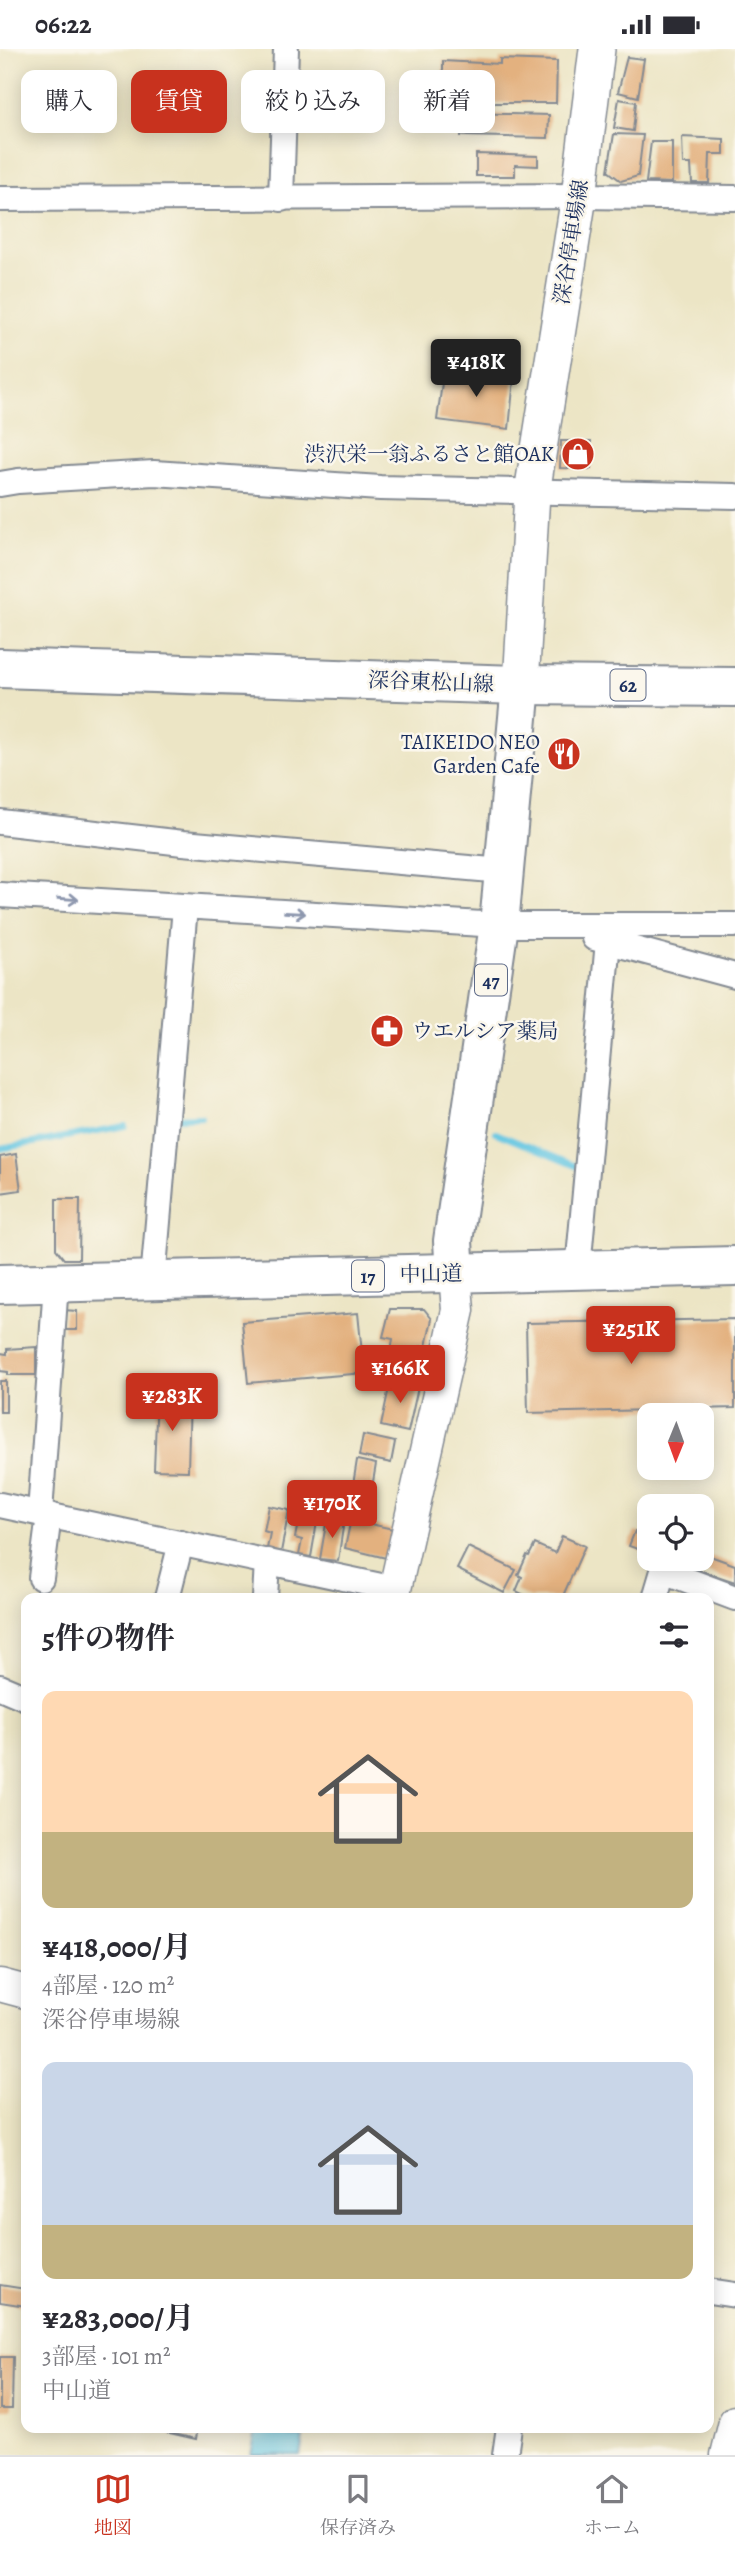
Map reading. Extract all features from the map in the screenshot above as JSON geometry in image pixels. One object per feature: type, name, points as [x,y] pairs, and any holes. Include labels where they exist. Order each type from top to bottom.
[{"type":"main road","name":"深谷停車場線","points":[[521,685],[532,493],[579,196],[597,49]]},
{"type":"main road","name":"深谷東松山線","points":[[0,668],[521,685],[499,925],[453,1241],[455,1274]]},
{"type":"main road","name":"62","points":[[521,685],[735,687]]},
{"type":"main road","name":"中山道","points":[[0,1284],[735,1266]]},
{"type":"street","points":[[281,199],[285,49]]},
{"type":"street","points":[[0,198],[735,198]]},
{"type":"street","points":[[0,484],[154,473],[380,488],[735,496]]},
{"type":"street","points":[[0,822],[183,843],[503,871]]},
{"type":"street","points":[[0,895],[499,925],[735,925]]},
{"type":"street","points":[[153,1280],[185,907]]},
{"type":"street","points":[[499,925],[608,941],[735,976]]},
{"type":"street","points":[[578,1269],[608,941]]},
{"type":"street","points":[[0,1505],[267,1561],[394,1593],[458,1310],[455,1274]]},
{"type":"street","points":[[41,1578],[55,1283]]},
{"type":"street","points":[[168,1593],[181,1543]]},
{"type":"street","points":[[265,1593],[267,1561]]},
{"type":"street","points":[[656,1593],[663,1571],[735,1598]]},
{"type":"street","points":[[0,1687],[21,1695]]},
{"type":"street","points":[[0,1986],[21,1992]]},
{"type":"street","points":[[714,2292],[735,2295]]},
{"type":"street","points":[[727,2455],[735,2422]]},
{"type":"street","points":[[505,2455],[508,2433]]},
{"type":"water","points":[[255,2433],[303,2438],[300,2455],[251,2455]]},
{"type":"building","points":[[627,57],[644,59],[638,97],[618,92]]},
{"type":"building","points":[[500,59],[557,61],[556,103],[495,103],[495,70],[443,70],[443,61],[500,64]]},
{"type":"building","points":[[619,99],[636,102],[633,131],[614,128]]},
{"type":"building","points":[[495,114],[549,115],[548,138],[461,136],[461,133],[495,133]]},
{"type":"building","points":[[614,134],[643,135],[638,176],[621,181],[608,171]]},
{"type":"building","points":[[682,137],[724,139],[724,154],[710,154],[709,183],[692,183],[691,164],[683,164]]},
{"type":"building","points":[[651,142],[672,142],[672,183],[646,182]]},
{"type":"building","points":[[476,154],[538,156],[538,166],[515,165],[515,176],[476,176]]},
{"type":"building","points":[[444,368],[514,378],[509,429],[437,420]]},
{"type":"building","points":[[561,441],[591,441],[591,469],[560,468]]},
{"type":"building","points":[[16,1154],[21,1190],[0,1193],[0,1157]]},
{"type":"building","points":[[56,1199],[80,1199],[79,1259],[64,1259],[56,1249]]},
{"type":"building","points":[[390,1309],[424,1309],[432,1319],[426,1346],[420,1347],[413,1377],[388,1370],[393,1339],[383,1337]]},
{"type":"building","points":[[63,1310],[77,1311],[77,1330],[63,1330]]},
{"type":"building","points":[[358,1313],[364,1373],[248,1383],[242,1322]]},
{"type":"building","points":[[735,1319],[735,1408],[714,1409],[714,1403],[637,1403],[637,1410],[528,1413],[526,1323]]},
{"type":"building","points":[[36,1347],[36,1375],[8,1375],[8,1372],[0,1371],[0,1353],[7,1354],[7,1349]]},
{"type":"building","points":[[391,1378],[419,1383],[408,1432],[381,1426]]},
{"type":"building","points":[[0,1381],[6,1381],[6,1412],[0,1412]]},
{"type":"building","points":[[157,1394],[190,1395],[188,1471],[154,1470]]},
{"type":"building","points":[[363,1435],[395,1442],[391,1463],[359,1456]]},
{"type":"building","points":[[357,1460],[376,1464],[372,1488],[353,1485]]},
{"type":"building","points":[[351,1495],[368,1497],[368,1503],[350,1501]]},
{"type":"building","points":[[269,1506],[289,1510],[281,1552],[267,1549],[270,1533],[264,1531]]},
{"type":"building","points":[[300,1512],[318,1516],[311,1557],[299,1555],[302,1540],[295,1538]]},
{"type":"building","points":[[352,1514],[370,1518],[370,1524],[393,1529],[386,1558],[345,1548]]},
{"type":"building","points":[[327,1518],[344,1521],[338,1561],[320,1559]]},
{"type":"building","points":[[635,1531],[637,1532],[637,1549],[629,1546]]},
{"type":"building","points":[[562,1536],[585,1546],[564,1593],[516,1591],[522,1577],[518,1575],[535,1544],[555,1553]]},
{"type":"building","points":[[468,1547],[516,1570],[504,1593],[457,1569]]},
{"type":"building","points":[[714,1557],[735,1565],[735,1582],[702,1571],[714,1571]]},
{"type":"building","points":[[0,2285],[21,2288],[21,2305],[0,2302]]},
{"type":"building","points":[[0,2357],[13,2357],[12,2409],[0,2409]]},
{"type":"building","points":[[170,2433],[197,2433],[196,2439]]},
{"type":"waterway","points":[[175,1118],[201,1117]]},
{"type":"waterway","points":[[0,1149],[125,1126]]},
{"type":"waterway","points":[[496,1133],[578,1167]]},
{"type":"place","name":"渋沢栄一翁ふるさと館OAK","points":[[578,454]]},
{"type":"place","name":"TAIKEIDO NEO Garden Cafe","points":[[564,754]]},
{"type":"place","name":"ウエルシア薬局","points":[[387,1031]]}]
